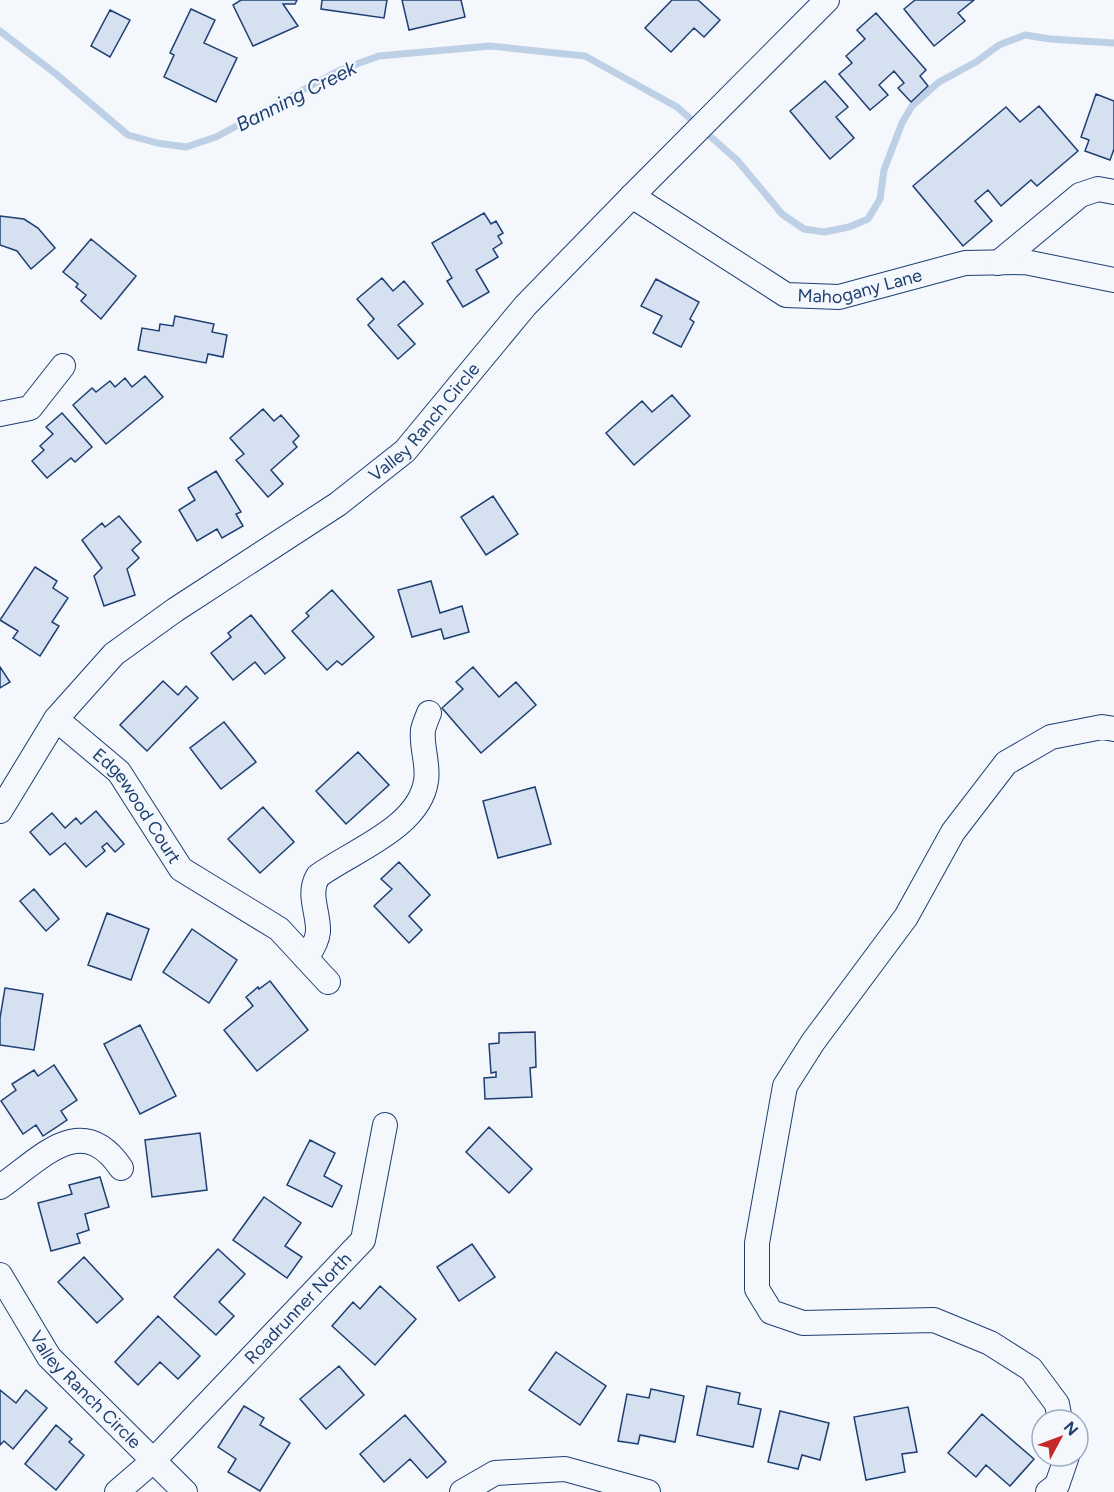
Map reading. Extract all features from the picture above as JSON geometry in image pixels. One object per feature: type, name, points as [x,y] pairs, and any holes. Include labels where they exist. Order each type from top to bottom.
[{"type":"street","name":"Valley Ranch Circle","points":[[0,811],[56,719],[114,654],[175,610],[338,504],[405,451],[525,306],[827,0]]},
{"type":"street","points":[[999,262],[1080,195],[1098,189],[1114,192]]},
{"type":"street","name":"Mahogany Lane","points":[[632,196],[786,295],[840,297],[965,263],[1025,262],[1114,280]]},
{"type":"street","points":[[0,414],[30,408],[63,366]]},
{"type":"street","points":[[306,958],[318,933],[313,893],[313,884],[318,876],[400,825],[413,811],[424,793],[427,778],[423,730],[429,713]]},
{"type":"street","name":"Edgewood Court","points":[[56,719],[119,772],[181,869],[279,929],[328,982]]},
{"type":"street","points":[[1058,1408],[1031,1370],[990,1343],[934,1320],[803,1323],[771,1312],[757,1289],[757,1243],[785,1086],[813,1042],[906,917],[953,832],[1006,763],[1051,737],[1102,727],[1114,729]]},
{"type":"street","name":"Roadrunner North","points":[[117,1492],[153,1461],[363,1240],[385,1125]]},
{"type":"street","points":[[0,1187],[30,1164],[74,1139],[86,1140],[102,1148],[114,1158],[121,1168]]},
{"type":"street","name":"Valley Ranch Circle","points":[[0,1275],[50,1357],[186,1492]]},
{"type":"street","points":[[1047,1492],[1057,1485],[1063,1468]]},
{"type":"street","points":[[462,1492],[495,1473],[565,1469],[648,1492]]},
{"type":"building","points":[[241,0],[297,0],[295,4],[283,4],[298,26],[253,46],[233,5]]},
{"type":"building","points":[[322,0],[387,0],[384,18],[321,9]]},
{"type":"building","points":[[402,0],[461,0],[465,17],[409,30]]},
{"type":"building","points":[[672,0],[698,0],[720,20],[704,37],[694,28],[671,52],[645,28]]},
{"type":"building","points":[[915,0],[974,0],[958,13],[965,21],[934,46],[904,9]]},
{"type":"building","points":[[191,9],[215,20],[204,43],[237,58],[216,102],[164,77],[174,55],[170,53]]},
{"type":"building","points":[[110,10],[130,20],[110,57],[91,46]]},
{"type":"building","points":[[876,13],[926,70],[920,76],[928,86],[911,102],[898,88],[904,83],[894,71],[879,85],[888,95],[870,110],[839,74],[852,63],[846,56],[865,39],[857,30]]},
{"type":"building","points":[[825,81],[848,107],[836,117],[854,138],[830,159],[790,111]]},
{"type":"building","points":[[1096,94],[1114,101],[1114,149],[1110,160],[1085,151],[1089,140],[1081,137]]},
{"type":"building","points":[[1039,106],[1078,151],[1037,186],[1031,180],[1001,206],[988,190],[975,201],[992,221],[963,246],[913,186],[1006,107],[1020,122]]},
{"type":"building","points":[[484,213],[491,224],[496,221],[503,233],[498,236],[502,243],[493,249],[498,257],[476,270],[489,292],[463,307],[447,281],[452,278],[432,243]]},
{"type":"building","points":[[0,216],[24,219],[38,228],[55,248],[31,269],[17,251],[0,245]]},
{"type":"building","points":[[91,239],[136,276],[101,319],[81,301],[86,295],[76,287],[78,284],[63,272]]},
{"type":"building","points":[[382,278],[393,291],[404,281],[423,304],[398,325],[415,344],[398,359],[368,325],[374,319],[357,299]]},
{"type":"building","points":[[656,279],[699,302],[690,319],[694,322],[681,347],[653,333],[662,316],[641,306]]},
{"type":"building","points":[[175,316],[214,324],[212,332],[227,335],[223,357],[208,354],[206,363],[138,350],[142,328],[159,331],[160,324],[173,326]]},
{"type":"building","points":[[145,376],[163,397],[106,444],[73,405],[92,388],[96,392],[110,381],[115,387],[125,378],[132,387]]},
{"type":"building","points":[[672,395],[690,416],[634,465],[606,433],[642,401],[652,412]]},
{"type":"building","points":[[263,409],[274,421],[281,415],[299,436],[293,442],[297,447],[271,470],[283,484],[268,497],[236,460],[244,454],[230,438]]},
{"type":"building","points":[[62,413],[92,447],[75,462],[71,458],[47,478],[32,461],[44,450],[40,446],[53,434],[46,427]]},
{"type":"building","points":[[216,471],[241,512],[236,514],[243,526],[222,538],[217,529],[197,541],[179,510],[195,500],[188,488]]},
{"type":"building","points":[[493,496],[518,534],[486,555],[461,517]]},
{"type":"building","points":[[119,516],[141,542],[132,550],[139,558],[127,569],[135,595],[104,606],[94,576],[102,568],[82,540],[102,523],[105,527]]},
{"type":"building","points":[[35,567],[57,581],[53,588],[68,598],[52,622],[59,626],[40,656],[13,638],[18,631],[0,620]]},
{"type":"building","points":[[431,581],[440,613],[462,606],[469,632],[444,639],[441,629],[412,637],[398,590]]},
{"type":"building","points":[[332,590],[374,637],[342,665],[337,661],[327,670],[292,631],[309,616],[306,613]]},
{"type":"building","points":[[251,615],[285,658],[265,674],[255,662],[233,680],[211,653],[231,637],[228,633]]},
{"type":"building","points":[[0,667],[10,682],[0,688]]},
{"type":"building","points":[[473,667],[499,697],[516,682],[536,705],[481,753],[442,708],[463,689],[456,682]]},
{"type":"building","points":[[163,681],[178,695],[186,686],[198,698],[147,751],[120,725]]},
{"type":"building","points":[[224,722],[256,762],[221,789],[190,748]]},
{"type":"building","points":[[358,752],[389,785],[346,824],[316,791]]},
{"type":"building","points":[[535,787],[551,844],[498,858],[483,801]]},
{"type":"building","points":[[263,807],[294,842],[260,873],[228,839]]},
{"type":"building","points":[[96,811],[124,844],[115,852],[107,843],[102,847],[105,851],[86,867],[65,843],[50,855],[30,832],[52,813],[65,828],[76,818],[81,824]]},
{"type":"building","points":[[399,862],[430,895],[409,916],[422,930],[409,943],[374,906],[392,889],[381,879]]},
{"type":"building","points":[[34,889],[59,919],[46,931],[20,901]]},
{"type":"building","points":[[107,913],[149,929],[131,980],[88,965]]},
{"type":"building","points":[[192,929],[237,960],[209,1003],[163,972]]},
{"type":"building","points":[[270,981],[308,1030],[257,1071],[224,1030],[253,1006],[246,997]]},
{"type":"building","points":[[5,988],[43,994],[34,1050],[0,1045],[0,1018]]},
{"type":"building","points":[[140,1025],[176,1096],[140,1114],[104,1044]]},
{"type":"building","points":[[535,1032],[536,1067],[530,1068],[532,1097],[485,1099],[484,1078],[496,1077],[496,1072],[491,1073],[489,1044],[499,1043],[499,1033]]},
{"type":"building","points":[[54,1065],[77,1100],[61,1111],[67,1120],[43,1136],[36,1125],[23,1134],[1,1101],[16,1090],[12,1084],[34,1070],[38,1076]]},
{"type":"building","points":[[489,1127],[532,1169],[509,1193],[466,1152]]},
{"type":"building","points":[[200,1133],[207,1190],[152,1197],[145,1140]]},
{"type":"building","points":[[310,1140],[335,1153],[324,1176],[342,1186],[332,1207],[287,1185]]},
{"type":"building","points":[[100,1177],[109,1207],[85,1214],[89,1230],[77,1234],[80,1243],[51,1251],[38,1203],[72,1194],[69,1185]]},
{"type":"building","points":[[264,1197],[301,1223],[285,1246],[302,1257],[287,1278],[233,1240]]},
{"type":"building","points":[[472,1244],[495,1277],[459,1301],[437,1267]]},
{"type":"building","points":[[218,1249],[245,1274],[219,1302],[234,1316],[216,1335],[174,1297]]},
{"type":"building","points":[[84,1257],[123,1299],[97,1323],[58,1282]]},
{"type":"building","points":[[380,1286],[416,1319],[375,1365],[332,1326],[353,1302],[360,1309]]},
{"type":"building","points":[[158,1316],[200,1356],[178,1379],[160,1362],[138,1385],[115,1362]]},
{"type":"building","points":[[556,1352],[606,1386],[580,1425],[529,1390]]},
{"type":"building","points":[[339,1366],[364,1395],[326,1429],[300,1399]]},
{"type":"building","points":[[707,1386],[740,1393],[738,1404],[761,1409],[753,1447],[697,1435]]},
{"type":"building","points":[[651,1389],[684,1396],[675,1442],[640,1435],[638,1444],[618,1441],[627,1394],[649,1398]]},
{"type":"building","points":[[0,1390],[16,1403],[26,1390],[47,1408],[13,1449],[4,1441],[0,1445]]},
{"type":"building","points":[[244,1406],[264,1418],[260,1425],[290,1443],[260,1491],[228,1472],[236,1459],[218,1447]]},
{"type":"building","points":[[908,1407],[917,1452],[902,1454],[905,1472],[866,1480],[854,1417]]},
{"type":"building","points":[[780,1411],[829,1423],[820,1460],[802,1455],[798,1469],[768,1462]]},
{"type":"building","points":[[982,1414],[1030,1456],[1030,1464],[1010,1486],[986,1465],[976,1477],[948,1453]]},
{"type":"building","points":[[405,1415],[446,1462],[427,1478],[410,1459],[384,1482],[360,1454]]},
{"type":"building","points":[[56,1425],[72,1439],[69,1442],[84,1455],[56,1490],[25,1464]]},
{"type":"waterway","name":"Banning Creek","points":[[0,31],[56,74],[128,135],[157,143],[186,147],[216,137],[340,70],[379,56],[490,46],[585,56],[677,107],[737,160],[782,214],[804,229],[824,232],[849,227],[868,219],[880,199],[884,170],[902,123],[912,106],[939,82],[976,62],[999,45],[1025,35],[1114,43]]}]
